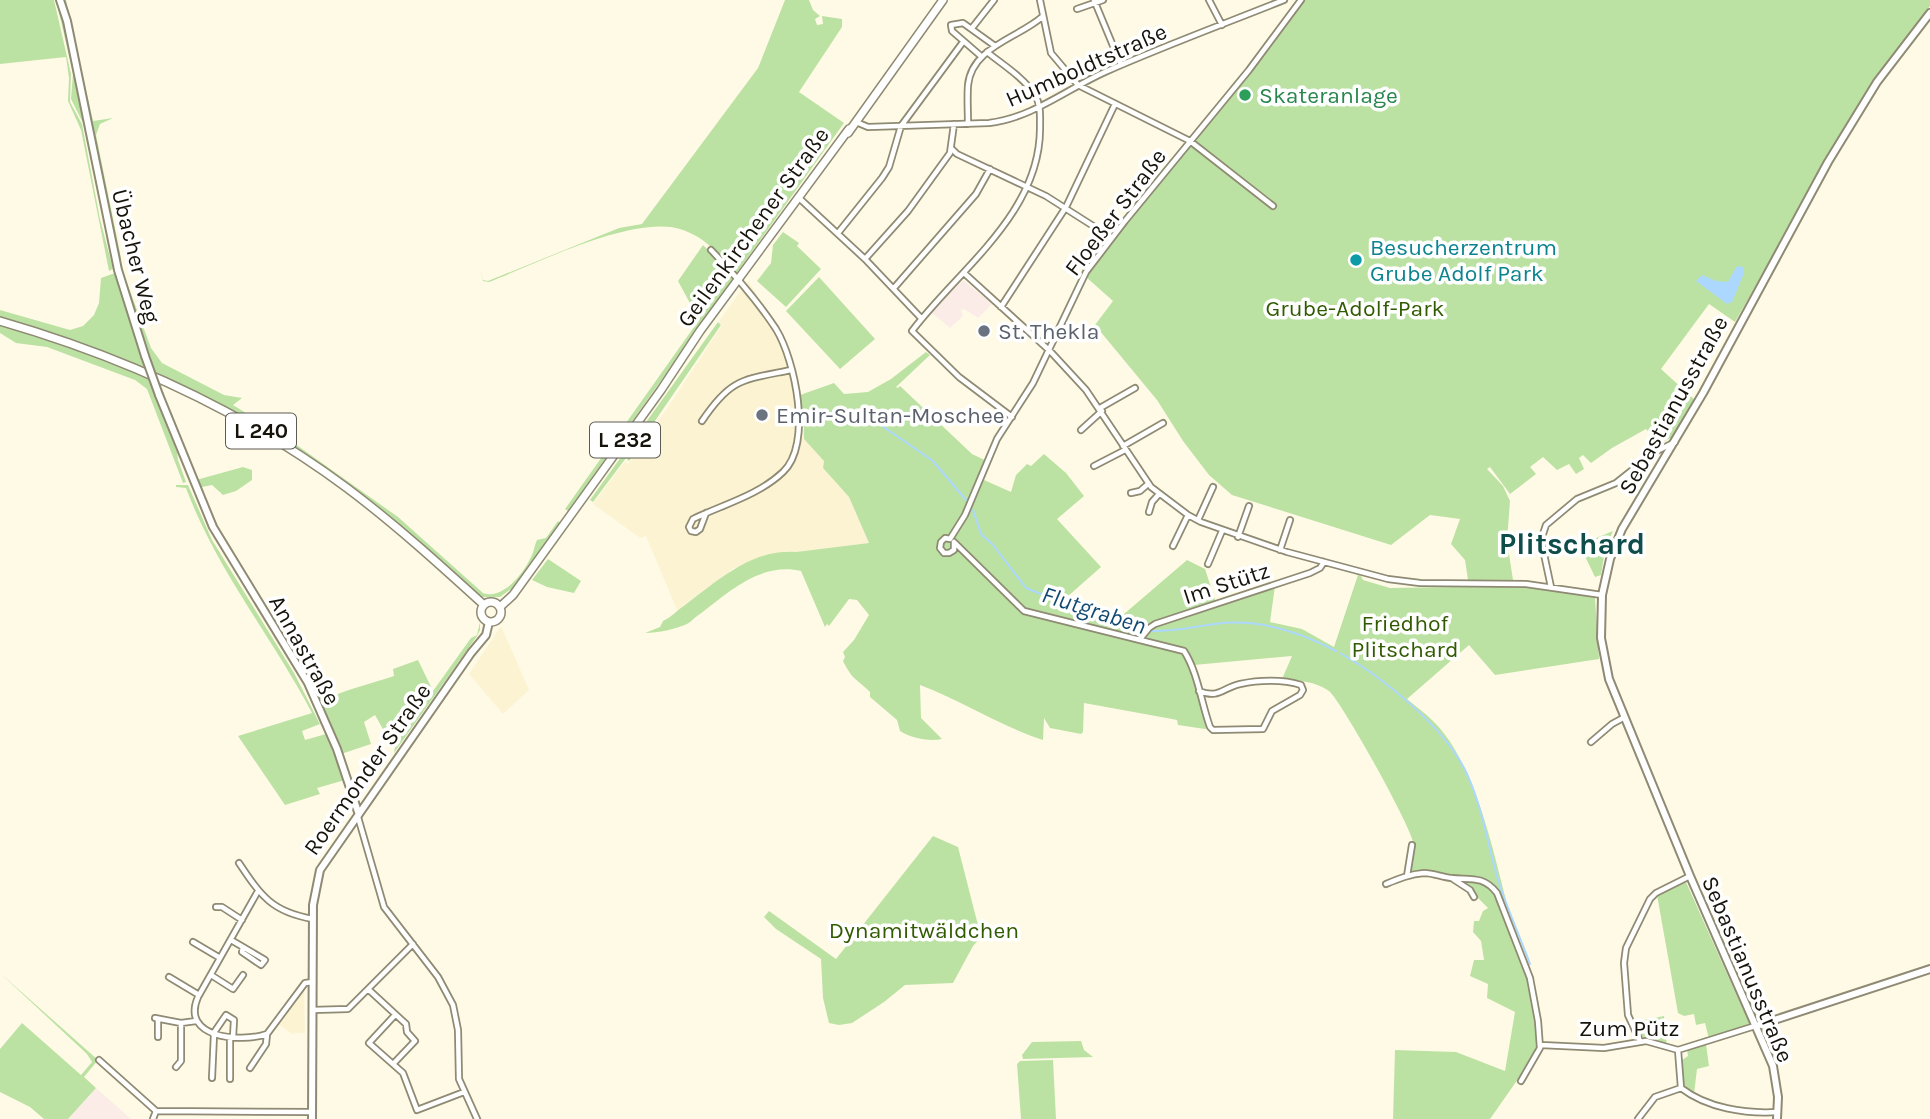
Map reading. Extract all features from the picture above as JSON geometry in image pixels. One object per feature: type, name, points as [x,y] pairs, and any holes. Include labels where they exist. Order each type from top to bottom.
[{"type":"main road","name":"Übacher Weg","points":[[60,0],[67,22],[118,270],[159,395],[206,512]]},
{"type":"main road","name":"Geilenkirchener Straße","points":[[500,607],[545,551],[690,348],[716,319],[943,0]]},
{"type":"main road","name":"Sebastianusstraße","points":[[1777,1115],[1776,1077],[1623,718],[1606,667],[1601,638],[1602,595],[1610,559],[1622,529],[1703,393],[1828,162],[1877,82],[1930,13]]},
{"type":"main road","name":"L 240","points":[[0,321],[120,361],[245,421],[346,488],[435,559],[484,605]]},
{"type":"main road","name":"Annastraße","points":[[206,512],[221,542],[308,683],[337,749],[358,812]]},
{"type":"main road","points":[[492,602],[500,607],[502,612],[499,619],[489,622],[482,617],[481,610],[484,605],[492,602]]},
{"type":"main road","name":"Roermonder Straße","points":[[312,1115],[313,919],[314,892],[320,870],[358,812],[486,635],[489,622]]},
{"type":"main road","points":[[1756,1026],[1930,969]]},
{"type":"street","points":[[972,29],[994,0]]},
{"type":"street","points":[[1040,0],[1051,53],[1078,85],[1190,141],[1273,206]]},
{"type":"street","points":[[1077,9],[1103,0]]},
{"type":"street","points":[[1209,0],[1222,25]]},
{"type":"street","name":"Humboldtstraße","points":[[855,121],[868,127],[1007,120],[1121,65],[1284,0]]},
{"type":"street","name":"Floeßer Straße","points":[[1142,636],[1024,611],[952,541],[997,439],[1050,351],[1086,272],[1249,70],[1301,0]]},
{"type":"street","points":[[1094,2],[1121,65]]},
{"type":"street","points":[[968,124],[970,77],[982,57],[995,46],[1030,28],[1043,16]]},
{"type":"street","points":[[982,57],[952,31],[951,24],[958,22],[972,29],[995,46]]},
{"type":"street","points":[[838,233],[889,167],[901,126],[963,42]]},
{"type":"street","points":[[987,52],[1021,79],[1040,106],[1039,149],[1033,176],[1004,224],[912,331],[959,377],[1012,417]]},
{"type":"street","points":[[1001,307],[1066,207],[1115,104]]},
{"type":"street","points":[[865,259],[908,211],[952,149],[954,124]]},
{"type":"street","points":[[952,149],[957,154],[1028,186],[1066,207],[1112,238]]},
{"type":"street","points":[[894,288],[976,194],[990,169]]},
{"type":"street","points":[[799,199],[865,259],[922,318]]},
{"type":"street","points":[[706,513],[700,529],[691,531],[690,522],[706,513],[768,484],[783,473],[799,442],[800,421],[783,343],[741,281],[711,250]]},
{"type":"street","points":[[964,273],[1050,351],[1101,409],[1148,484],[1188,515],[1238,537],[1388,579],[1413,583],[1515,583],[1602,595]]},
{"type":"street","points":[[702,421],[725,390],[738,382],[791,370]]},
{"type":"street","points":[[1080,430],[1101,409],[1135,388]]},
{"type":"street","points":[[1094,466],[1163,424]]},
{"type":"street","points":[[1550,587],[1541,540],[1546,525],[1577,499],[1616,483],[1655,452],[1670,442],[1675,442]]},
{"type":"street","points":[[1131,493],[1140,491],[1148,484]]},
{"type":"street","points":[[1198,520],[1213,487]]},
{"type":"street","points":[[1149,512],[1152,502],[1159,494]]},
{"type":"street","points":[[1238,537],[1249,506]]},
{"type":"street","points":[[1173,546],[1188,515]]},
{"type":"street","points":[[1280,550],[1290,520]]},
{"type":"street","points":[[1209,564],[1222,531]]},
{"type":"street","name":"Im Stütz","points":[[1142,636],[1149,628],[1310,573],[1320,568],[1324,562]]},
{"type":"street","points":[[1142,636],[1182,651],[1191,666],[1210,727],[1213,730],[1263,729],[1272,711],[1300,695],[1303,690],[1301,685],[1283,682],[1241,684],[1215,695],[1199,691]]},
{"type":"street","points":[[1591,742],[1623,718]]},
{"type":"street","points":[[358,812],[384,907],[438,977],[453,1006],[458,1030],[459,1079],[477,1119]]},
{"type":"street","points":[[1407,876],[1412,845]]},
{"type":"street","points":[[239,863],[258,891],[270,903],[283,912],[313,919]]},
{"type":"street","points":[[1385,884],[1425,873],[1453,879],[1480,880],[1490,884],[1497,893],[1530,978],[1541,1045],[1521,1081]]},
{"type":"street","points":[[1640,1041],[1627,1009],[1624,971],[1626,948],[1650,899],[1656,893],[1690,876]]},
{"type":"street","points":[[1453,879],[1470,890],[1474,897]]},
{"type":"street","points":[[258,891],[195,1004],[197,1021],[214,1034],[254,1038],[267,1034]]},
{"type":"street","points":[[216,907],[242,920]]},
{"type":"street","points":[[231,940],[243,947],[265,960],[264,963],[261,965],[242,952],[243,947]]},
{"type":"street","points":[[193,942],[220,958]]},
{"type":"street","points":[[312,1010],[348,1009],[414,944]]},
{"type":"street","points":[[211,975],[233,989],[243,975]]},
{"type":"street","points":[[169,977],[199,995]]},
{"type":"street","points":[[250,1068],[266,1044],[267,1034],[305,983],[313,982]]},
{"type":"street","points":[[368,989],[406,1024],[407,1032],[415,1041],[394,1063]]},
{"type":"street","points":[[212,1078],[214,1034],[226,1015],[234,1020],[230,1079]]},
{"type":"street","points":[[395,1015],[369,1043],[403,1073],[417,1110],[464,1092]]},
{"type":"street","points":[[158,1037],[157,1019],[181,1023],[197,1021]]},
{"type":"street","points":[[176,1067],[181,1060],[181,1023]]},
{"type":"street","name":"Zum Pütz","points":[[1541,1045],[1604,1048],[1640,1041],[1678,1050],[1756,1026]]},
{"type":"street","points":[[1678,1050],[1681,1088],[1693,1097],[1710,1105],[1777,1115]]},
{"type":"street","points":[[99,1060],[156,1111],[312,1115]]},
{"type":"street","points":[[1638,1119],[1655,1097],[1681,1088]]},
{"type":"street","points":[[153,1119],[156,1111]]},
{"type":"shaded area","points":[[963,280],[992,304],[978,318],[964,309],[961,310],[963,316],[950,328],[931,312]]},
{"type":"shaded area","points":[[748,281],[786,341],[805,425],[824,460],[823,468],[849,497],[869,543],[785,551],[734,568],[677,610],[646,536],[640,538],[593,504],[625,461],[628,464],[672,401],[722,325],[719,321]]},
{"type":"shaded area","points":[[501,626],[529,690],[503,714],[469,674]]},
{"type":"shaded area","points":[[304,988],[305,1033],[294,1035],[279,1025]]},
{"type":"shaded area","points":[[96,1088],[131,1119],[68,1119]]},
{"type":"green space","points":[[0,0],[54,0],[71,74],[70,102],[82,124],[100,219],[113,269],[109,271],[81,130],[68,101],[66,57],[0,64]]},
{"type":"green space","points":[[56,0],[63,19],[114,267],[83,123],[71,99],[73,73]]},
{"type":"green space","points":[[63,0],[66,0],[93,121],[113,118],[100,124],[96,135],[120,253],[119,261]]},
{"type":"green space","points":[[785,0],[809,0],[813,10],[820,16],[815,19],[817,25],[823,24],[822,16],[842,19],[842,27],[799,92],[844,123],[736,274],[719,254],[699,238],[683,230],[663,227],[639,228],[613,234],[489,282],[483,281],[480,267],[483,280],[488,281],[619,228],[642,224],[758,68]]},
{"type":"green space","name":"Grube-Adolf-Park","points":[[1304,0],[1930,0],[1930,6],[1848,125],[1853,130],[1831,154],[1735,322],[1709,304],[1661,369],[1694,399],[1673,437],[1660,443],[1646,429],[1591,463],[1583,455],[1579,458],[1584,469],[1576,474],[1569,464],[1557,470],[1543,457],[1530,467],[1536,474],[1510,494],[1490,467],[1487,469],[1503,486],[1510,501],[1507,541],[1513,580],[1468,580],[1465,560],[1451,544],[1460,519],[1430,515],[1391,545],[1232,495],[1209,475],[1157,400],[1095,325],[1113,301],[1086,277],[1088,272],[1254,67]]},
{"type":"green space","points":[[783,232],[799,243],[797,246],[821,269],[786,307],[757,281],[771,263],[773,245]]},
{"type":"green space","points":[[703,245],[735,277],[568,511],[565,509],[699,320],[678,281]]},
{"type":"green space","points":[[123,272],[151,348],[162,363],[224,395],[242,398],[233,405],[291,441],[398,517],[483,593],[498,593],[512,584],[527,564],[537,540],[546,538],[558,521],[560,523],[514,587],[500,597],[481,597],[439,559],[307,457],[239,414],[154,371],[139,333]]},
{"type":"green space","points":[[115,273],[144,368],[140,366],[141,372],[147,375],[177,452],[186,482],[183,483],[147,389],[135,380],[47,347],[16,343],[0,333],[0,310],[70,330],[83,326],[94,315],[99,303],[101,278]]},
{"type":"green space","points":[[819,277],[875,339],[840,369],[786,311]]},
{"type":"green space","points":[[718,322],[721,325],[629,461],[626,458],[593,502],[590,500]]},
{"type":"green space","name":"Friedhof Plitschard","points":[[926,352],[930,355],[896,387],[900,386],[972,454],[991,463],[984,480],[1011,492],[1016,475],[1027,464],[1031,466],[1044,454],[1066,473],[1084,496],[1057,519],[1101,567],[1067,597],[1124,614],[1187,560],[1205,569],[1217,606],[1275,586],[1270,622],[1302,629],[1334,647],[1358,575],[1363,580],[1390,588],[1517,586],[1595,598],[1599,659],[1495,675],[1469,645],[1407,699],[1447,737],[1470,780],[1488,830],[1506,900],[1501,902],[1532,981],[1539,1045],[1521,1079],[1518,1079],[1490,1119],[1393,1119],[1395,1050],[1456,1052],[1505,1071],[1515,1012],[1487,998],[1488,984],[1470,976],[1474,960],[1484,960],[1481,941],[1473,932],[1474,921],[1479,921],[1483,911],[1488,908],[1467,887],[1439,878],[1437,873],[1428,871],[1407,874],[1413,854],[1413,842],[1389,790],[1329,691],[1312,683],[1282,679],[1292,656],[1194,665],[1193,662],[1188,663],[1208,728],[1205,729],[1178,725],[1177,720],[1084,703],[1081,734],[1050,728],[1044,718],[1043,740],[920,685],[921,718],[942,739],[932,740],[900,731],[897,720],[870,697],[870,692],[852,676],[843,661],[843,652],[854,640],[869,615],[857,600],[849,599],[829,626],[827,624],[825,627],[801,571],[786,569],[759,575],[734,588],[687,624],[645,633],[660,627],[663,621],[710,586],[750,561],[780,552],[869,543],[849,497],[823,468],[824,461],[804,439],[800,395],[834,383],[844,394],[868,392],[891,379]]},
{"type":"green space","points":[[243,467],[252,470],[252,480],[236,491],[223,495],[212,485],[202,487],[196,480]]},
{"type":"green space","points":[[176,485],[188,485],[212,540],[294,673],[320,724],[302,731],[305,740],[326,734],[345,780],[317,788],[320,794],[285,805],[238,736],[312,713],[213,547],[186,488]]},
{"type":"green space","points":[[202,487],[225,540],[219,536],[200,488]]},
{"type":"green space","points":[[1613,531],[1605,550],[1601,575],[1595,577],[1581,548],[1574,549],[1572,540],[1586,534],[1589,541]]},
{"type":"green space","points":[[548,559],[581,581],[574,593],[547,587],[532,580]]},
{"type":"green space","points":[[480,622],[477,636],[394,753],[396,740],[384,731],[375,715],[364,722],[371,744],[341,754],[302,666],[307,670],[322,700],[394,676],[393,669],[418,660],[433,691],[471,638],[477,635]]},
{"type":"green space","name":"Dynamitwäldchen","points":[[933,836],[958,847],[981,937],[973,946],[953,983],[905,985],[852,1023],[829,1023],[823,998],[821,959],[776,929],[764,917],[769,911],[836,959]]},
{"type":"green space","points":[[1686,882],[1750,1026],[1709,1039],[1705,1023],[1696,1025],[1694,1014],[1684,1016],[1678,1013],[1657,895]]},
{"type":"green space","points":[[0,973],[98,1060],[84,1077],[96,1088],[68,1119],[44,1119],[30,1107],[0,1092],[0,1049],[22,1023],[81,1075],[92,1062],[87,1054]]},
{"type":"green space","points":[[1664,1016],[1667,1047],[1642,1036],[1634,1022]]},
{"type":"green space","points":[[1081,1041],[1084,1050],[1093,1057],[1023,1059],[1022,1055],[1032,1042]]},
{"type":"green space","points":[[1706,1044],[1709,1066],[1697,1069],[1694,1094],[1684,1085],[1682,1060],[1688,1056],[1687,1049]]},
{"type":"green space","points":[[1053,1060],[1056,1119],[1021,1119],[1017,1064],[1020,1061]]},
{"type":"water","points":[[1737,266],[1743,267],[1744,273],[1732,302],[1727,304],[1696,281],[1702,275],[1716,281],[1728,282]]},
{"type":"waterway","name":"Flutgraben","points":[[864,409],[885,428],[933,461],[966,500]]},
{"type":"waterway","name":"Flutgraben","points":[[973,510],[981,534],[993,545],[1026,588],[1071,606],[1123,620],[1144,630]]},
{"type":"waterway","name":"Flutgraben","points":[[1149,631],[1247,623],[1292,632],[1336,651]]},
{"type":"waterway","name":"Flutgraben","points":[[1340,653],[1394,690],[1429,722],[1457,757],[1473,787],[1499,883],[1530,964]]},
{"type":"place","name":"Skateranlage","points":[[1245,95]]},
{"type":"place","name":"Besucherzentrum Grube Adolf Park","points":[[1356,260]]},
{"type":"place","name":"St. Thekla","points":[[984,331]]},
{"type":"place","name":"Emir-Sultan-Moschee","points":[[762,415]]},
{"type":"district","name":"Plitschard","points":[[1572,544]]}]
